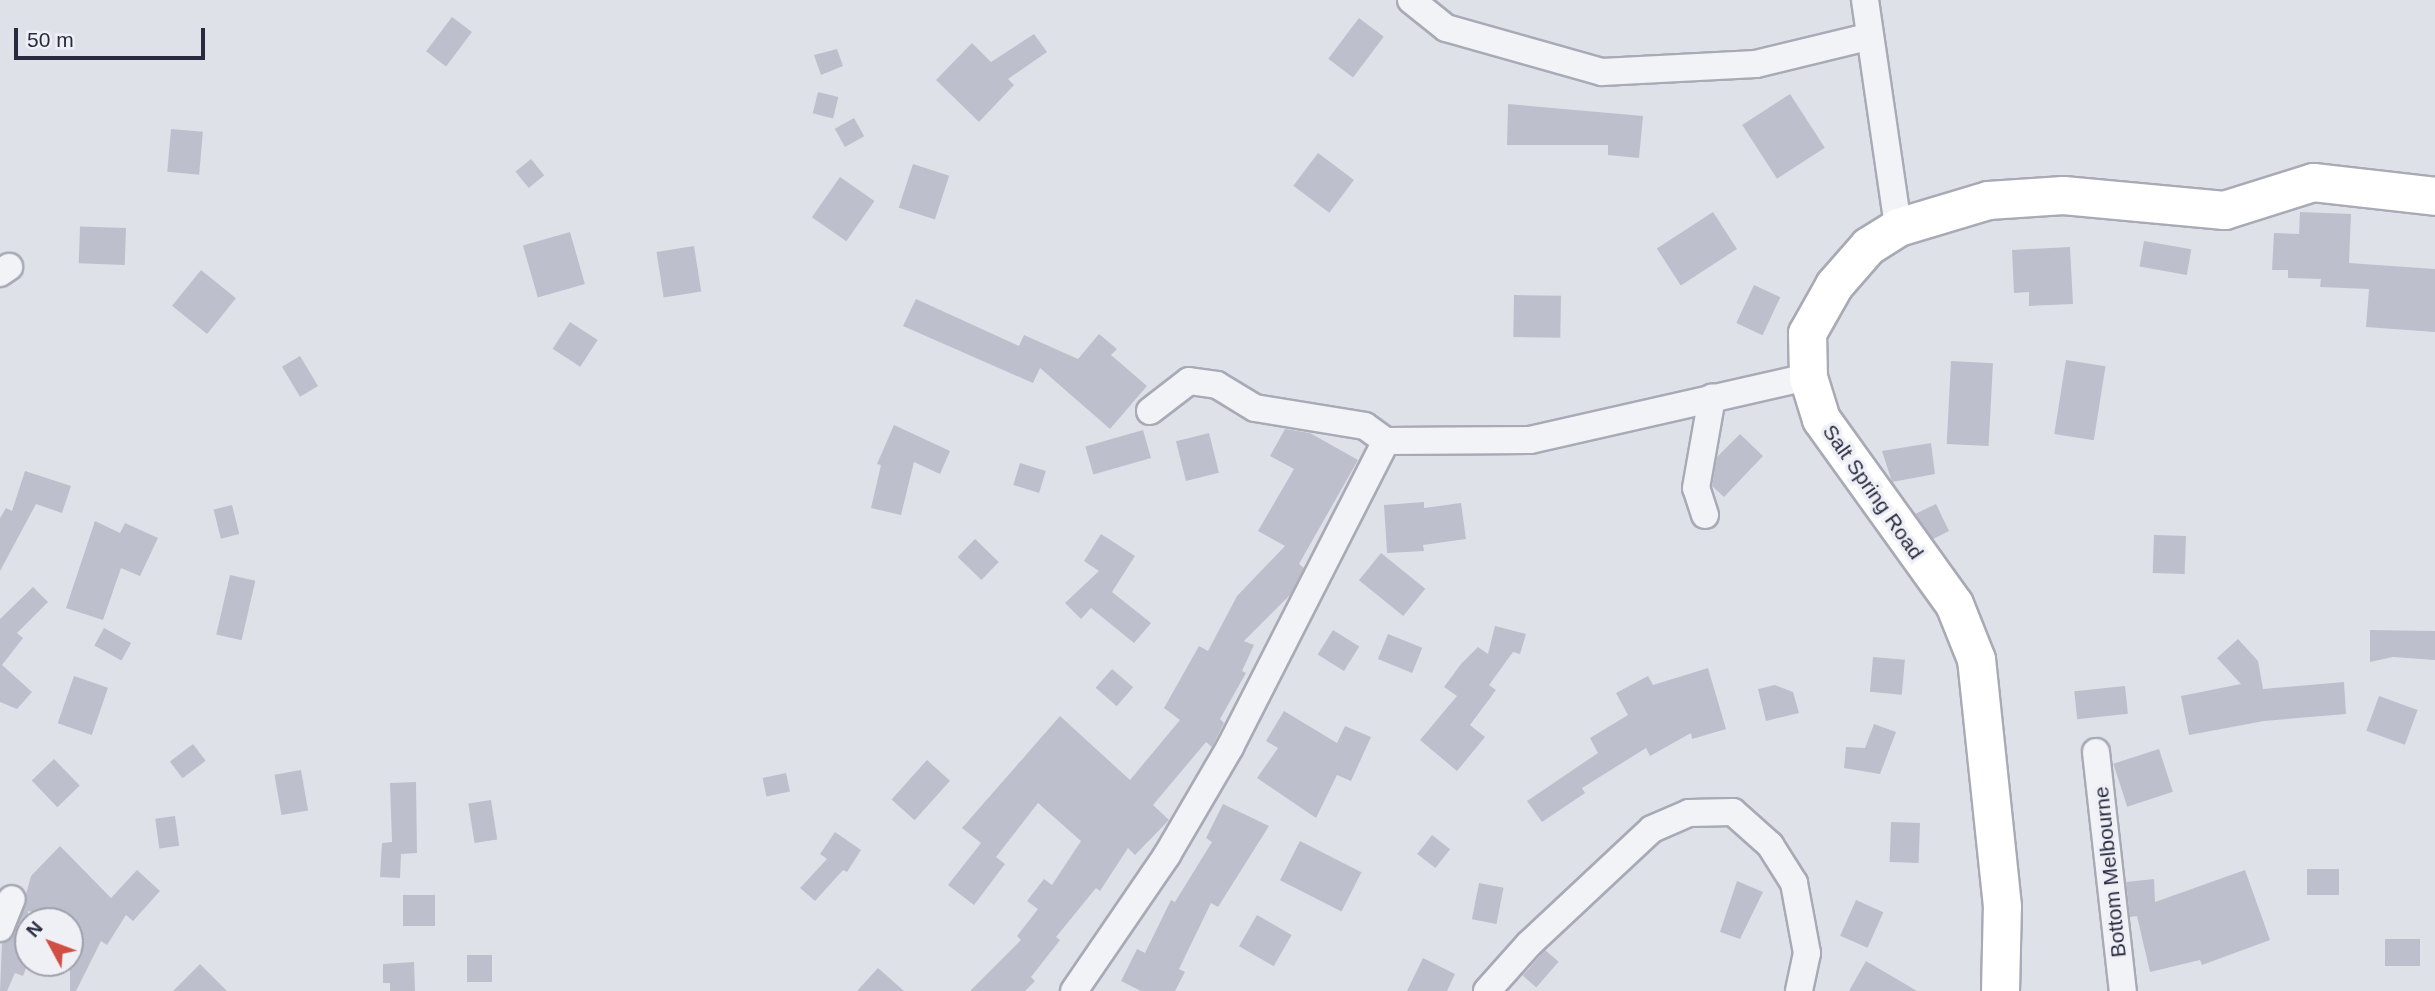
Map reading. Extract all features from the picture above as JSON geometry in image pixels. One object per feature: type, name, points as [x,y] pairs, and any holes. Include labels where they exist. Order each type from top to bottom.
[{"type":"street","points":[[1411,0],[1446,28],[1602,72],[1756,64],[1868,37]]},
{"type":"street","points":[[1865,0],[1868,37],[1898,227]]},
{"type":"street","name":"Salt Spring Road","points":[[2000,991],[2002,906],[1976,659],[1954,604],[1821,419],[1808,377],[1807,333],[1834,285],[1868,246],[1898,227],[1988,200],[2063,195],[2224,210],[2313,182],[2435,196]]},
{"type":"street","points":[[1150,411],[1189,381],[1203,383],[1255,408],[1365,426],[1386,441],[1530,440],[1808,377]]},
{"type":"street","points":[[1705,515],[1696,488],[1712,397]]},
{"type":"street","points":[[1074,991],[1167,855],[1230,747],[1386,441]]},
{"type":"street","name":"Bottom Melbourne","points":[[2096,752],[2123,991]]},
{"type":"street","points":[[1487,991],[1529,944],[1651,829],[1689,813],[1733,812],[1770,845],[1794,883],[1807,953],[1799,991]]},
{"type":"street","points":[[0,928],[12,899]]},
{"type":"building","points":[[452,17],[472,32],[446,66],[426,51]]},
{"type":"building","points":[[1359,18],[1384,37],[1353,77],[1328,59]]},
{"type":"building","points":[[1034,34],[1047,52],[1008,79],[1014,85],[979,122],[936,80],[972,43],[991,62]]},
{"type":"building","points":[[837,49],[843,66],[821,75],[814,55]]},
{"type":"building","points":[[818,92],[838,97],[833,118],[813,113]]},
{"type":"building","points":[[1790,94],[1825,148],[1777,179],[1742,125]]},
{"type":"building","points":[[1508,104],[1643,116],[1639,158],[1608,155],[1608,145],[1507,145]]},
{"type":"building","points":[[854,118],[864,136],[845,147],[835,129]]},
{"type":"building","points":[[171,129],[203,132],[199,175],[167,172]]},
{"type":"building","points":[[1318,153],[1354,180],[1329,213],[1293,186]]},
{"type":"building","points":[[531,159],[544,175],[529,188],[515,172]]},
{"type":"building","points":[[913,164],[949,176],[935,219],[899,208]]},
{"type":"building","points":[[840,177],[874,201],[846,241],[812,217]]},
{"type":"building","points":[[1713,212],[1737,249],[1681,285],[1657,248]]},
{"type":"building","points":[[2300,212],[2351,214],[2349,263],[2435,269],[2435,332],[2366,327],[2369,289],[2320,287],[2321,279],[2288,278],[2288,270],[2272,270],[2274,233],[2299,234]]},
{"type":"building","points":[[80,226],[126,228],[125,265],[79,263]]},
{"type":"building","points":[[570,232],[585,284],[538,297],[523,246]]},
{"type":"building","points":[[2144,241],[2191,249],[2187,275],[2139,267]]},
{"type":"building","points":[[694,246],[701,291],[664,297],[656,252]]},
{"type":"building","points":[[2070,247],[2073,304],[2029,306],[2029,292],[2014,293],[2012,250]]},
{"type":"building","points":[[201,270],[236,298],[207,334],[172,306]]},
{"type":"building","points":[[1754,285],[1780,297],[1763,335],[1736,323]]},
{"type":"building","points":[[1514,295],[1561,296],[1560,338],[1513,337]]},
{"type":"building","points":[[916,299],[1019,346],[1024,335],[1078,359],[1099,334],[1117,349],[1111,355],[1147,386],[1110,429],[1040,368],[1033,383],[903,326]]},
{"type":"building","points":[[570,322],[598,340],[580,367],[553,349]]},
{"type":"building","points":[[300,356],[318,386],[300,397],[282,367]]},
{"type":"building","points":[[2066,360],[2106,366],[2094,440],[2054,434]]},
{"type":"building","points":[[1951,361],[1993,363],[1989,446],[1947,444]]},
{"type":"building","points":[[894,425],[950,451],[940,474],[914,462],[901,515],[871,508],[881,465],[877,464]]},
{"type":"building","points":[[1285,429],[1310,433],[1358,460],[1299,564],[1304,568],[1291,594],[1244,641],[1254,645],[1242,671],[1246,673],[1220,719],[1224,723],[1212,747],[1206,742],[1153,805],[1169,820],[1135,855],[1128,848],[1100,891],[1096,888],[1056,937],[1060,940],[1031,977],[1035,981],[1025,991],[970,991],[1021,940],[1017,936],[1038,909],[1027,901],[1044,879],[1052,885],[1081,841],[1038,803],[996,857],[1005,864],[974,905],[948,885],[981,843],[962,828],[1060,716],[1130,780],[1180,720],[1164,708],[1199,646],[1208,651],[1237,596],[1285,546],[1258,531],[1294,469],[1270,456]]},
{"type":"building","points":[[1143,430],[1151,458],[1093,474],[1085,447]]},
{"type":"building","points":[[1209,433],[1219,473],[1186,481],[1176,441]]},
{"type":"building","points":[[1740,434],[1763,456],[1724,497],[1712,486],[1717,457]]},
{"type":"building","points":[[1931,443],[1935,474],[1892,482],[1882,451]]},
{"type":"building","points":[[1020,463],[1046,471],[1039,493],[1013,485]]},
{"type":"building","points":[[25,471],[71,486],[62,513],[36,504],[0,571],[0,518],[6,508],[12,511]]},
{"type":"building","points":[[1424,502],[1424,508],[1461,503],[1466,539],[1423,545],[1424,551],[1387,553],[1384,505]]},
{"type":"building","points":[[1936,504],[1949,531],[1933,539],[1915,514]]},
{"type":"building","points":[[232,505],[239,534],[221,539],[214,510]]},
{"type":"building","points":[[95,521],[120,533],[125,523],[158,538],[140,576],[121,568],[103,620],[66,608]]},
{"type":"building","points":[[1101,534],[1135,556],[1112,592],[1151,623],[1134,643],[1091,608],[1081,619],[1065,603],[1099,571],[1084,561]]},
{"type":"building","points":[[2154,535],[2186,536],[2185,574],[2153,573]]},
{"type":"building","points":[[975,539],[999,562],[981,580],[958,557]]},
{"type":"building","points":[[1381,553],[1425,589],[1403,616],[1359,580]]},
{"type":"building","points":[[230,575],[255,581],[242,640],[216,634]]},
{"type":"building","points":[[33,587],[48,602],[17,633],[23,638],[2,665],[32,692],[17,709],[0,702],[0,619]]},
{"type":"building","points":[[1495,626],[1526,634],[1520,654],[1513,652],[1489,685],[1496,690],[1470,725],[1485,737],[1457,771],[1420,740],[1457,696],[1444,687],[1461,664],[1478,647],[1488,654]]},
{"type":"building","points":[[104,628],[131,643],[121,661],[94,645]]},
{"type":"building","points":[[1333,630],[1359,646],[1344,671],[1318,655]]},
{"type":"building","points":[[2370,630],[2435,631],[2435,660],[2393,657],[2370,662]]},
{"type":"building","points":[[1388,634],[1422,648],[1412,673],[1378,659]]},
{"type":"building","points":[[2238,639],[2258,661],[2263,689],[2344,682],[2346,714],[2264,721],[2189,735],[2181,696],[2241,684],[2217,658]]},
{"type":"building","points":[[1873,657],[1905,660],[1902,695],[1870,692]]},
{"type":"building","points":[[1708,668],[1726,729],[1692,739],[1691,733],[1650,756],[1646,748],[1582,788],[1585,793],[1542,822],[1527,801],[1598,753],[1590,738],[1628,715],[1616,693],[1648,676],[1653,685]]},
{"type":"building","points":[[1112,669],[1133,687],[1117,706],[1096,688]]},
{"type":"building","points":[[74,676],[108,688],[92,735],[58,723]]},
{"type":"building","points":[[1775,685],[1793,692],[1799,713],[1766,721],[1758,689]]},
{"type":"building","points":[[2125,686],[2128,714],[2077,719],[2074,691]]},
{"type":"building","points":[[2379,696],[2418,710],[2405,745],[2366,731]]},
{"type":"building","points":[[1284,711],[1337,743],[1345,726],[1371,737],[1351,781],[1337,775],[1316,818],[1257,778],[1278,748],[1266,741]]},
{"type":"building","points":[[1874,724],[1896,732],[1880,774],[1844,768],[1846,747],[1865,748]]},
{"type":"building","points":[[193,744],[206,761],[182,778],[170,761]]},
{"type":"building","points":[[2159,749],[2173,792],[2127,807],[2113,764]]},
{"type":"building","points":[[54,759],[80,786],[57,807],[32,781]]},
{"type":"building","points":[[927,760],[950,781],[915,820],[892,799]]},
{"type":"building","points":[[301,770],[308,810],[282,815],[274,775]]},
{"type":"building","points":[[786,773],[790,792],[766,797],[763,778]]},
{"type":"building","points":[[416,782],[417,853],[401,854],[400,878],[380,877],[382,843],[392,842],[390,783]]},
{"type":"building","points":[[491,800],[497,840],[475,843],[468,804]]},
{"type":"building","points":[[1223,804],[1269,826],[1218,907],[1211,903],[1179,969],[1185,972],[1175,991],[1141,991],[1121,981],[1137,949],[1145,953],[1171,900],[1175,902],[1212,842],[1206,838]]},
{"type":"building","points":[[175,816],[179,846],[159,848],[155,819]]},
{"type":"building","points":[[1891,822],[1920,823],[1919,863],[1890,862]]},
{"type":"building","points":[[835,832],[861,850],[847,872],[843,870],[815,901],[800,888],[827,859],[820,854]]},
{"type":"building","points":[[1432,835],[1450,849],[1435,868],[1417,854]]},
{"type":"building","points":[[1300,841],[1361,872],[1342,912],[1280,880]]},
{"type":"building","points":[[60,846],[111,898],[137,870],[160,891],[133,921],[126,915],[107,945],[101,941],[84,975],[84,907],[22,907],[31,876]]},
{"type":"building","points":[[2307,869],[2339,869],[2339,895],[2307,895]]},
{"type":"building","points":[[2245,870],[2270,940],[2202,965],[2200,960],[2150,972],[2137,916],[2130,917],[2126,882],[2154,879],[2155,902]]},
{"type":"building","points":[[1737,881],[1763,892],[1740,939],[1720,932]]},
{"type":"building","points":[[1479,883],[1504,888],[1496,924],[1472,919]]},
{"type":"building","points":[[403,895],[435,895],[435,926],[403,926]]},
{"type":"building","points":[[1856,900],[1883,912],[1868,948],[1840,936]]},
{"type":"building","points":[[1257,915],[1292,935],[1274,966],[1239,946]]},
{"type":"building","points":[[14,935],[14,975],[7,991],[0,991],[2,943]]},
{"type":"building","points":[[2385,939],[2420,939],[2420,966],[2385,966]]},
{"type":"building","points":[[1545,950],[1559,962],[1536,987],[1523,976]]},
{"type":"building","points":[[467,955],[492,955],[492,982],[467,982]]},
{"type":"building","points":[[1423,958],[1455,974],[1447,991],[1407,991]]},
{"type":"building","points":[[1866,961],[1917,991],[1849,991]]},
{"type":"building","points":[[414,962],[415,991],[390,991],[390,983],[383,983],[383,964]]},
{"type":"building","points":[[200,964],[227,991],[173,991]]},
{"type":"building","points":[[878,968],[904,991],[857,991]]},
{"type":"building","points":[[70,977],[83,977],[76,991],[70,991]]}]
